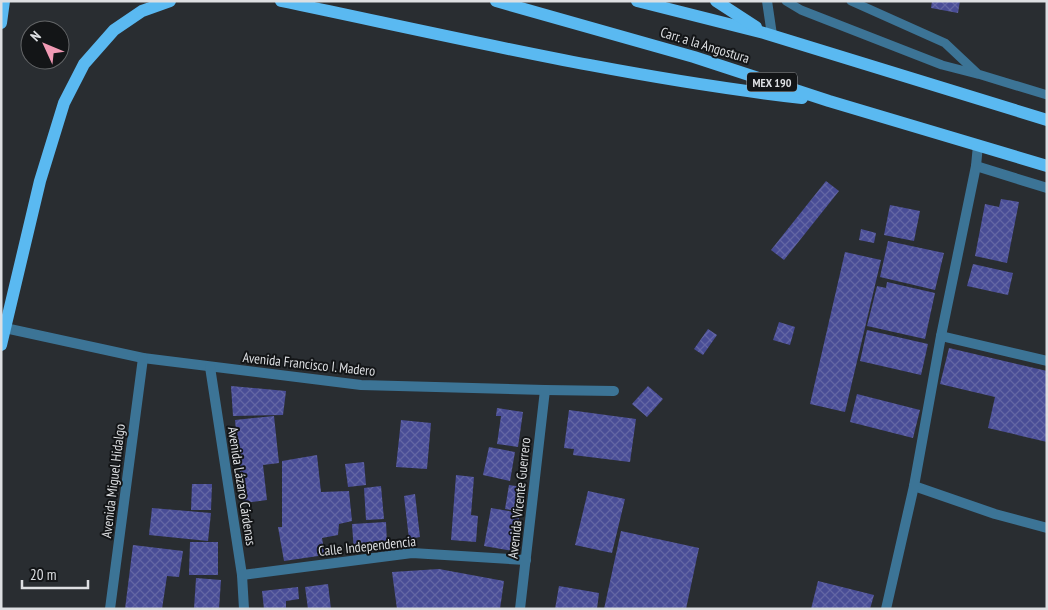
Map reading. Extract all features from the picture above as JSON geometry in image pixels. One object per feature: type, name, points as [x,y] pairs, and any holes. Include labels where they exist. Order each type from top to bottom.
[{"type":"main road","points":[[1,23],[4,1]]},
{"type":"main road","points":[[1,345],[40,181],[64,103],[84,64],[114,30],[142,11],[170,1]]},
{"type":"main road","points":[[281,1],[612,70],[750,92],[829,101]]},
{"type":"main road","name":"Carr. a la Angostura","points":[[496,1],[694,57],[829,101],[1047,166]]},
{"type":"main road","name":"Carr. a la Angostura","points":[[637,1],[768,34],[1047,120]]},
{"type":"main road","points":[[716,1],[768,34]]},
{"type":"street","points":[[767,1],[768,34]]},
{"type":"street","points":[[886,609],[914,486],[941,336],[976,166],[978,145]]},
{"type":"street","points":[[976,166],[1047,188]]},
{"type":"street","name":"Avenida Francisco I. Madero","points":[[5,328],[143,358],[361,385],[614,391]]},
{"type":"street","points":[[941,336],[1047,361]]},
{"type":"street","name":"Avenida Miguel Hidalgo","points":[[110,609],[143,358]]},
{"type":"street","name":"Avenida Lázaro Cárdenas","points":[[210,367],[242,575],[244,609]]},
{"type":"street","name":"Avenida Vicente Guerrero","points":[[520,609],[544,390]]},
{"type":"street","points":[[914,486],[995,514],[1047,528]]},
{"type":"street","name":"Calle Independencia","points":[[242,575],[412,553],[526,560]]},
{"type":"lane","points":[[786,1],[801,10],[942,66],[978,74],[1047,95]]},
{"type":"lane","points":[[851,1],[944,43],[978,74]]},
{"type":"building","points":[[932,1],[960,1],[958,13],[931,8]]},
{"type":"building","points":[[826,181],[839,191],[784,260],[771,250]]},
{"type":"building","points":[[1001,199],[1019,202],[1007,263],[975,256],[985,204],[999,207]]},
{"type":"building","points":[[890,205],[920,211],[914,241],[884,235]]},
{"type":"building","points":[[861,229],[876,233],[874,243],[859,240]]},
{"type":"building","points":[[888,241],[944,253],[935,290],[880,277]]},
{"type":"building","points":[[845,252],[881,260],[845,412],[810,404]]},
{"type":"building","points":[[973,264],[1013,273],[1008,295],[967,286]]},
{"type":"building","points":[[887,282],[935,293],[925,339],[867,326],[877,286],[886,288]]},
{"type":"building","points":[[779,322],[795,327],[790,345],[773,340]]},
{"type":"building","points":[[708,329],[717,335],[703,355],[694,349]]},
{"type":"building","points":[[867,330],[928,344],[921,375],[860,361]]},
{"type":"building","points":[[949,348],[1047,371],[1047,442],[988,428],[995,397],[940,384]]},
{"type":"building","points":[[231,386],[286,391],[283,415],[233,416]]},
{"type":"building","points":[[648,386],[663,399],[647,417],[632,404]]},
{"type":"building","points":[[857,394],[920,410],[913,438],[850,422]]},
{"type":"building","points":[[497,408],[523,412],[518,447],[497,444],[501,416],[496,416]]},
{"type":"building","points":[[569,410],[636,419],[630,462],[573,455],[574,449],[564,448]]},
{"type":"building","points":[[274,416],[279,463],[263,465],[267,500],[243,503],[235,420]]},
{"type":"building","points":[[401,420],[431,423],[427,469],[396,467]]},
{"type":"building","points":[[489,447],[515,452],[510,481],[483,475]]},
{"type":"building","points":[[317,455],[321,492],[349,491],[352,521],[339,524],[338,535],[322,538],[325,555],[284,561],[278,527],[282,527],[282,461]]},
{"type":"building","points":[[364,462],[366,485],[348,487],[345,464]]},
{"type":"building","points":[[456,475],[474,477],[471,515],[478,516],[476,542],[451,540]]},
{"type":"building","points":[[192,484],[212,484],[211,510],[191,510]]},
{"type":"building","points":[[509,485],[522,487],[518,511],[505,509]]},
{"type":"building","points":[[381,486],[384,519],[366,520],[364,488]]},
{"type":"building","points":[[588,491],[625,499],[612,553],[575,545]]},
{"type":"building","points":[[415,494],[420,537],[409,539],[404,496]]},
{"type":"building","points":[[152,508],[211,513],[208,541],[149,535]]},
{"type":"building","points":[[491,508],[520,513],[513,551],[484,546]]},
{"type":"building","points":[[386,522],[387,544],[372,545],[373,552],[354,553],[352,524]]},
{"type":"building","points":[[621,531],[699,548],[686,609],[604,609]]},
{"type":"building","points":[[190,542],[218,542],[218,575],[189,575]]},
{"type":"building","points":[[133,545],[183,551],[179,577],[167,576],[162,609],[125,609]]},
{"type":"building","points":[[439,569],[504,581],[500,609],[397,609],[392,572]]},
{"type":"building","points":[[196,578],[221,580],[219,609],[194,609]]},
{"type":"building","points":[[818,581],[874,595],[870,609],[811,609]]},
{"type":"building","points":[[328,584],[331,609],[308,609],[305,587]]},
{"type":"building","points":[[559,586],[599,593],[597,609],[555,609]]},
{"type":"building","points":[[298,587],[299,599],[286,601],[286,609],[264,609],[262,591]]}]
